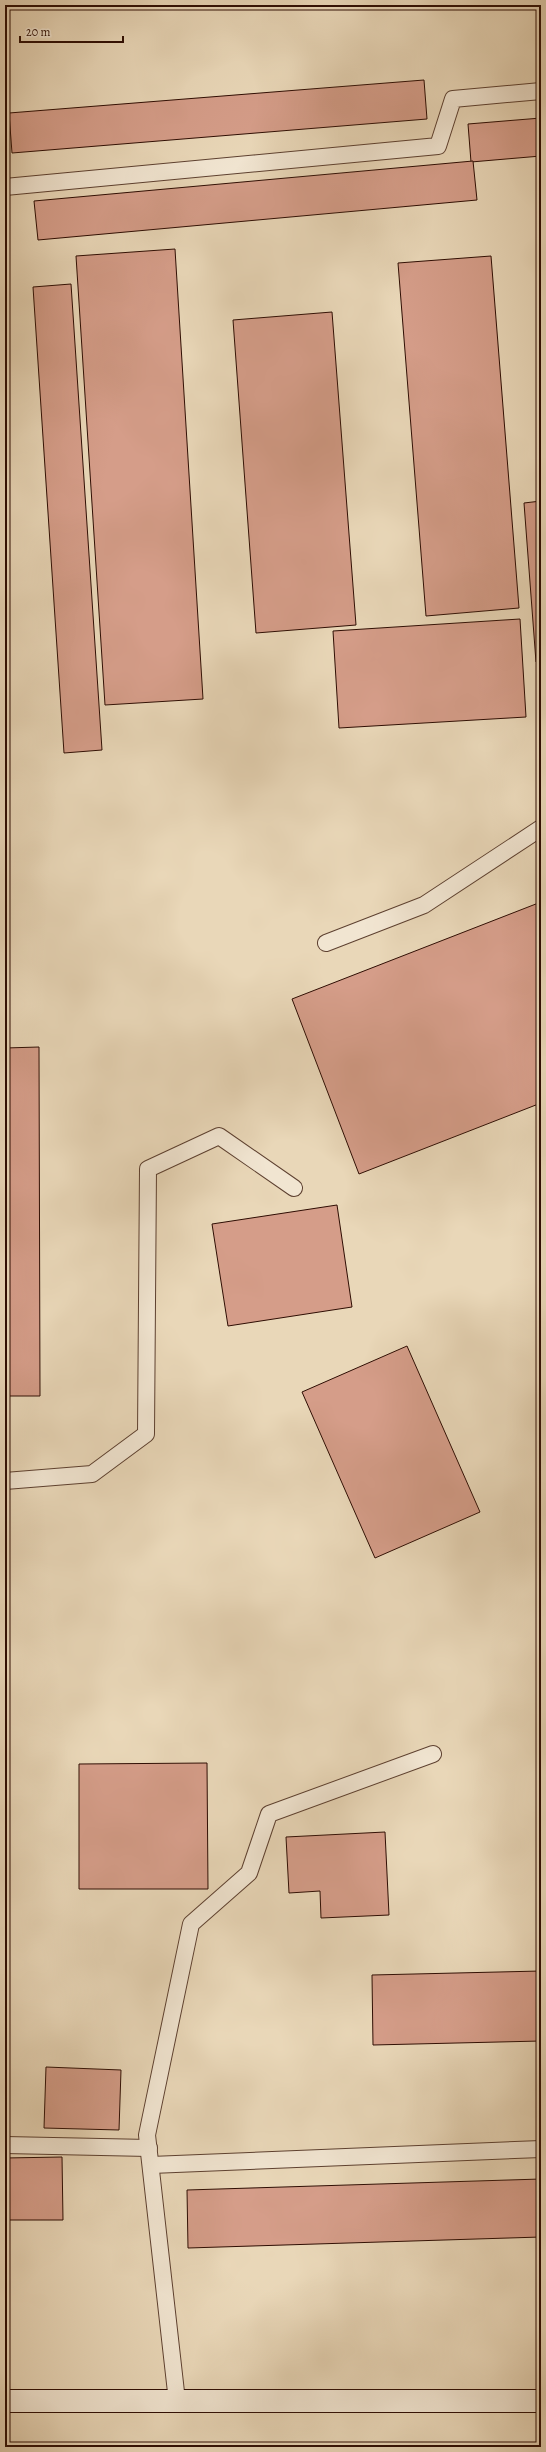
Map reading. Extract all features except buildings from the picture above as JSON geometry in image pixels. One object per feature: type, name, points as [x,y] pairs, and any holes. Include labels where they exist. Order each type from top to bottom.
[{"type":"main road","points":[[5,2401],[541,2401]]},
{"type":"lane","points":[[5,187],[438,146],[453,99],[541,91]]},
{"type":"lane","points":[[326,943],[424,905],[541,828]]},
{"type":"lane","points":[[5,1481],[92,1474],[146,1434],[148,1169],[219,1136],[294,1188]]},
{"type":"lane","points":[[177,2401],[147,2135],[192,1924],[249,1873],[269,1814],[434,1754]]},
{"type":"lane","points":[[5,2144],[149,2148]]},
{"type":"lane","points":[[151,2165],[541,2149]]}]
